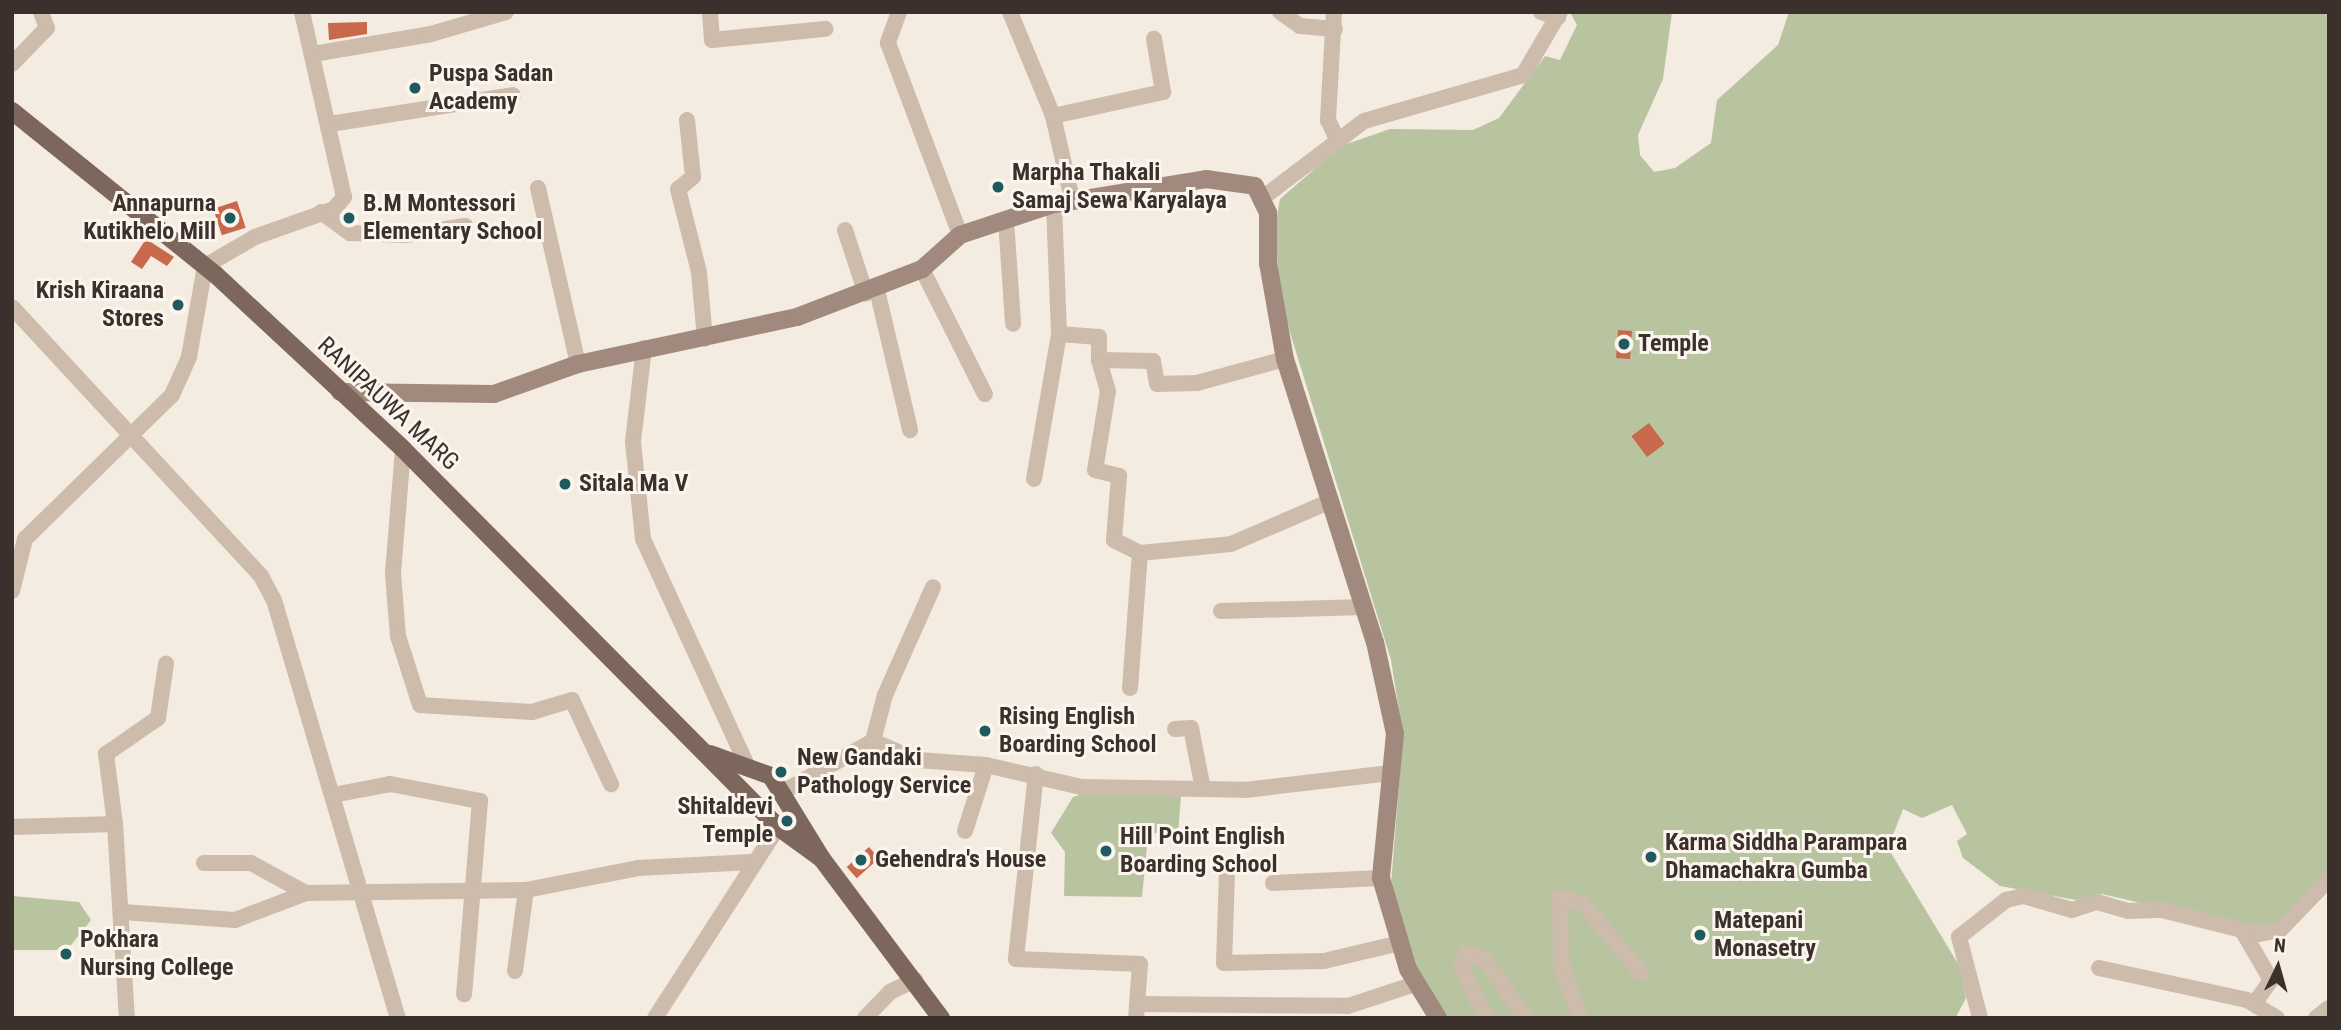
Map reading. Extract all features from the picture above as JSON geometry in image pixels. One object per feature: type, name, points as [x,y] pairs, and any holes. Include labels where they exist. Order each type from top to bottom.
[{"type":"main road","name":"RANIPAUWA MARG","points":[[12,111],[205,266],[403,449],[710,754],[778,827],[822,859]]},
{"type":"main road","points":[[341,392],[494,394],[578,364],[644,348],[705,339],[871,292],[922,269],[960,235],[1054,204],[1206,179],[1236,178],[1265,196],[1272,298],[1285,359],[1363,607],[1395,734],[1381,878],[1415,984],[1438,1018]]},
{"type":"main road","points":[[710,754],[747,765],[771,776],[822,859],[941,1018]]},
{"type":"street","points":[[12,64],[47,28],[41,12]]},
{"type":"street","points":[[12,591],[25,539],[172,395],[189,357],[205,266],[255,237],[321,212],[344,197],[330,124],[302,12]]},
{"type":"street","points":[[313,54],[431,34],[506,12]]},
{"type":"street","points":[[710,12],[712,40],[825,29]]},
{"type":"street","points":[[900,12],[888,43],[960,235]]},
{"type":"street","points":[[1010,12],[1053,116],[1072,199]]},
{"type":"street","points":[[1280,12],[1300,26],[1335,29]]},
{"type":"street","points":[[1334,12],[1328,120],[1337,139]]},
{"type":"street","points":[[1265,196],[1364,121],[1523,75],[1559,15],[1541,12]]},
{"type":"street","points":[[1053,116],[1163,92],[1154,38]]},
{"type":"street","points":[[330,124],[513,95]]},
{"type":"street","points":[[687,120],[693,177],[678,189],[699,272],[705,339]]},
{"type":"street","points":[[538,188],[578,364]]},
{"type":"street","points":[[1034,479],[1059,334],[1054,204]]},
{"type":"street","points":[[321,212],[350,233],[406,235],[465,226]]},
{"type":"street","points":[[1006,220],[1013,324]]},
{"type":"street","points":[[845,230],[871,292],[910,430]]},
{"type":"street","points":[[922,269],[985,394]]},
{"type":"street","points":[[12,307],[134,435],[261,576],[274,600],[398,1018]]},
{"type":"street","points":[[1059,334],[1099,337],[1099,360],[1108,391],[1095,470],[1119,476],[1114,540],[1140,553],[1231,544],[1331,500]]},
{"type":"street","points":[[644,348],[633,442],[643,539],[747,765]]},
{"type":"street","points":[[1099,360],[1153,361],[1154,381],[1171,384],[1285,359]]},
{"type":"street","points":[[403,449],[393,573],[398,636],[420,705],[532,712],[572,700],[611,784]]},
{"type":"street","points":[[1130,688],[1140,553]]},
{"type":"street","points":[[783,792],[873,741],[885,695],[933,587]]},
{"type":"street","points":[[1221,611],[1363,607]]},
{"type":"street","points":[[127,1018],[123,912],[106,754],[158,718],[166,664]]},
{"type":"street","points":[[1175,729],[1191,728],[1203,789]]},
{"type":"street","points":[[873,741],[917,760],[986,765],[1036,774],[1081,787],[1203,789],[1390,773]]},
{"type":"street","points":[[965,831],[986,765]]},
{"type":"street","points":[[1036,774],[1016,959],[1140,964],[1137,1011],[1348,1006],[1415,984]]},
{"type":"street","points":[[333,795],[390,784],[480,801],[476,892],[464,994]]},
{"type":"street","points":[[12,827],[115,824]]},
{"type":"street","points":[[655,1018],[720,923],[752,862],[778,827]]},
{"type":"street","points":[[123,912],[235,920],[306,893],[360,890],[526,890],[638,868],[752,862]]},
{"type":"street","points":[[204,863],[251,863],[306,893]]},
{"type":"street","points":[[1227,873],[1224,963],[1324,961],[1400,943]]},
{"type":"street","points":[[1273,883],[1381,878]]},
{"type":"street","points":[[1980,1018],[1959,937],[2014,898],[2072,909],[2098,902],[2129,911],[2162,909],[2243,932],[2280,930],[2329,879]]},
{"type":"street","points":[[515,971],[526,890]]},
{"type":"street","points":[[1580,1018],[1561,964],[1560,897],[1583,904],[1641,973]]},
{"type":"street","points":[[2243,932],[2271,980],[2254,1004]]},
{"type":"street","points":[[1486,1018],[1461,967],[1466,953],[1484,959],[1526,1018]]},
{"type":"street","points":[[2099,968],[2254,1004],[2277,1018]]},
{"type":"street","points":[[865,1018],[890,992],[915,980]]},
{"type":"street","points":[[2316,1018],[2329,1008]]},
{"type":"green space","points":[[1570,12],[1672,12],[1663,79],[1638,135],[1640,155],[1654,172],[1675,168],[1711,143],[1717,100],[1778,45],[1789,12],[2329,12],[2329,873],[2281,926],[2260,931],[2102,894],[2076,900],[2000,886],[1963,858],[1957,841],[1967,834],[1952,805],[1922,818],[1903,809],[1888,848],[1960,967],[1966,998],[1956,1017],[1441,1018],[1420,986],[1390,896],[1403,735],[1391,660],[1280,300],[1275,228],[1280,199],[1341,146],[1390,129],[1473,130],[1499,118],[1545,56],[1560,60],[1577,25]]},
{"type":"green space","points":[[1089,792],[1181,796],[1178,834],[1167,829],[1148,836],[1142,897],[1064,896],[1065,852],[1051,833],[1073,797]]},
{"type":"green space","points":[[12,896],[79,902],[91,920],[67,950],[12,950]]},
{"type":"building","points":[[367,22],[367,34],[329,40],[328,23]]},
{"type":"building","name":"Annapurna Kutikhelo Mill","points":[[237,201],[246,228],[222,235],[213,209]]},
{"type":"building","points":[[146,239],[174,257],[167,266],[151,256],[142,269],[131,262]]},
{"type":"building","name":"Temple","points":[[1618,330],[1632,331],[1630,359],[1616,358]]},
{"type":"building","points":[[1649,423],[1665,444],[1647,457],[1631,436]]},
{"type":"building","name":"Gehendra's House","points":[[869,847],[879,858],[857,878],[847,867]]},
{"type":"place","name":"Puspa Sadan Academy","points":[[415,88]]},
{"type":"place","name":"Marpha Thakali Samaj Sewa Karyalaya","points":[[998,187]]},
{"type":"place","name":"Annapurna Kutikhelo Mill","points":[[230,218]]},
{"type":"place","name":"B.M Montessori Elementary School","points":[[349,218]]},
{"type":"place","name":"Krish Kiraana Stores","points":[[178,305]]},
{"type":"place","name":"Temple","points":[[1624,344]]},
{"type":"place","name":"Sitala Ma V","points":[[565,484]]},
{"type":"place","name":"Rising English Boarding School","points":[[985,731]]},
{"type":"place","name":"New Gandaki Pathology Service","points":[[781,772]]},
{"type":"place","name":"Shitaldevi Temple","points":[[787,821]]},
{"type":"place","name":"Hill Point English Boarding School","points":[[1106,851]]},
{"type":"place","name":"Karma Siddha Parampara Dhamachakra Gumba","points":[[1651,857]]},
{"type":"place","name":"Gehendra's House","points":[[861,860]]},
{"type":"place","name":"Matepani Monasetry","points":[[1700,935]]},
{"type":"place","name":"Pokhara Nursing College","points":[[66,954]]}]
